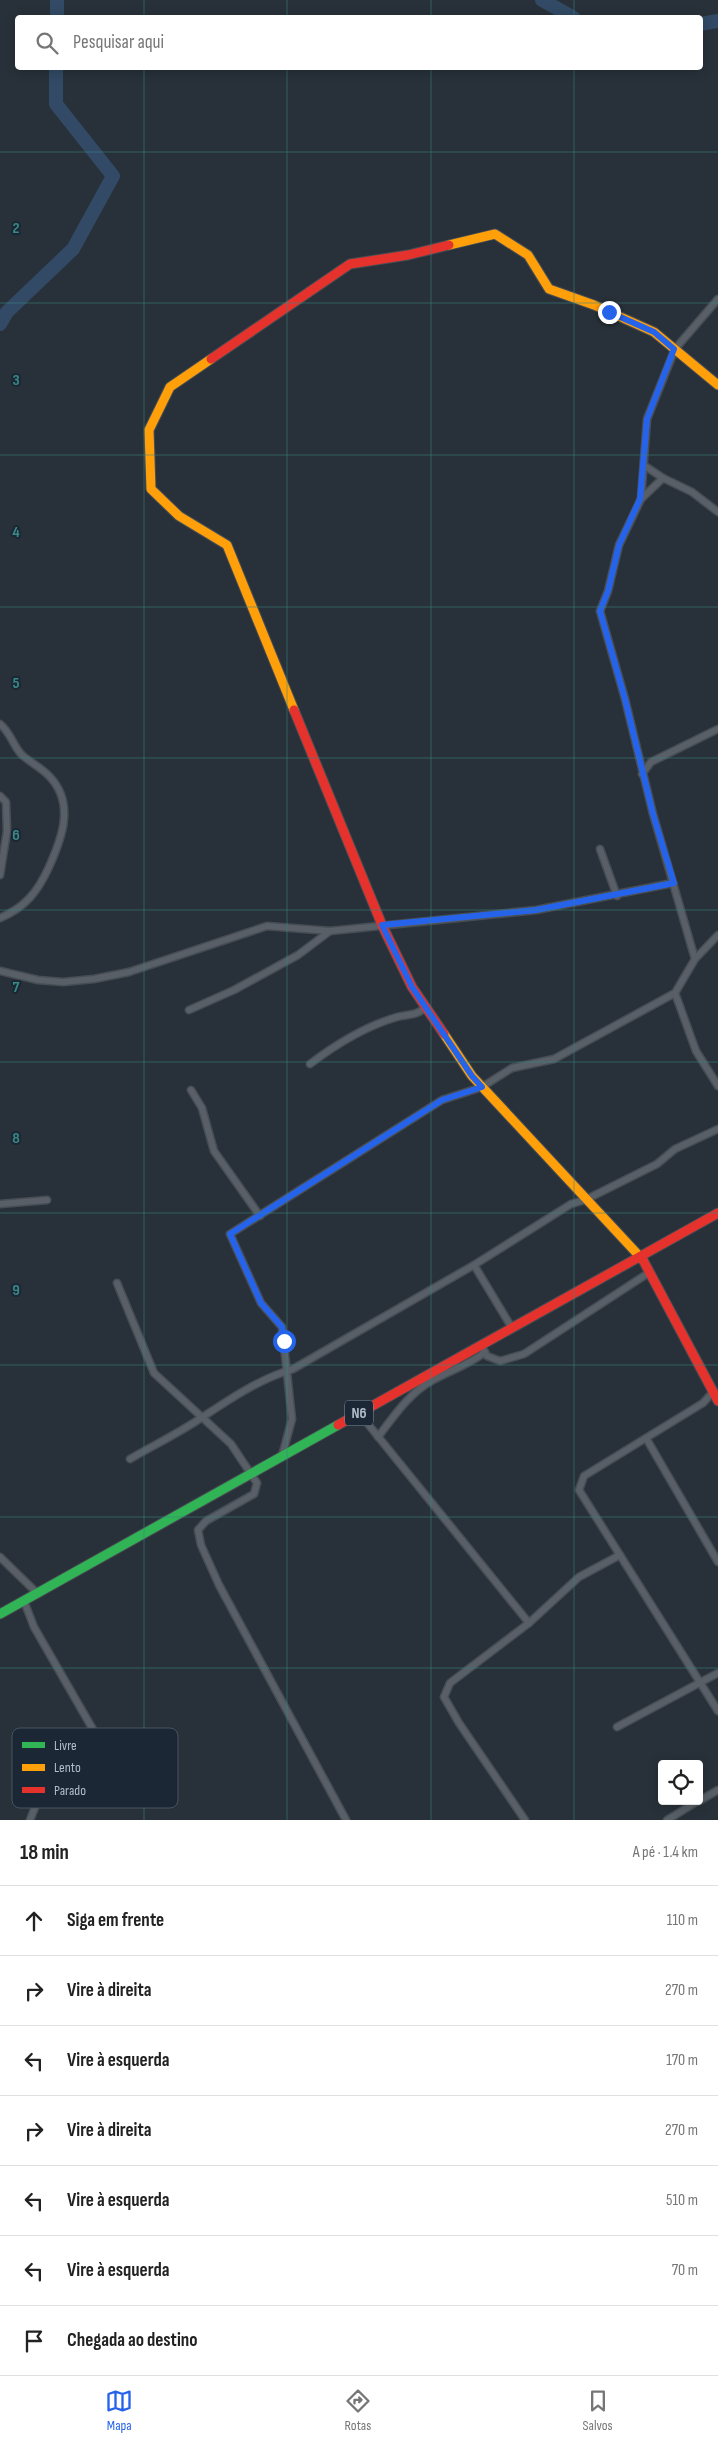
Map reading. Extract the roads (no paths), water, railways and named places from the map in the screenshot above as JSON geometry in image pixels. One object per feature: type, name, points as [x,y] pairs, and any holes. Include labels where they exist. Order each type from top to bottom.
[{"type":"main road","points":[[718,386],[654,332],[594,305],[549,289],[528,255],[495,234],[408,255],[350,264],[170,387],[149,430],[151,489],[179,516],[227,545],[382,925],[412,987],[472,1076],[585,1200],[641,1256],[718,1401]]},
{"type":"main road","name":"N6","points":[[0,1614],[359,1413],[483,1348],[512,1328],[718,1213]]},
{"type":"street","points":[[695,959],[642,774],[625,699],[600,611],[608,591],[619,545],[640,499],[645,466],[647,419],[674,349],[718,299]]},
{"type":"street","points":[[645,466],[663,478],[692,492],[718,512]]},
{"type":"street","points":[[640,499],[663,478]]},
{"type":"street","points":[[0,724],[11,735],[20,753],[50,778],[64,809],[65,825],[62,838],[37,890],[20,908],[0,918]]},
{"type":"street","points":[[642,774],[651,762],[718,729]]},
{"type":"street","points":[[0,796],[6,802],[7,814],[7,831],[0,875]]},
{"type":"street","points":[[600,849],[617,896]]},
{"type":"street","points":[[0,971],[38,980],[63,982],[94,979],[129,972],[267,926],[330,931],[536,910],[617,896],[674,883]]},
{"type":"street","points":[[189,1010],[234,990],[298,955],[330,931]]},
{"type":"street","points":[[282,1456],[292,1419],[282,1327],[261,1303],[230,1234],[442,1100],[482,1087],[512,1068],[554,1059],[675,993],[695,959],[718,935]]},
{"type":"street","points":[[675,993],[696,1052],[715,1075],[718,1086]]},
{"type":"street","points":[[310,1064],[339,1044],[375,1026],[394,1018],[417,1014],[425,1007]]},
{"type":"street","points":[[191,1090],[205,1116],[214,1151],[260,1216]]},
{"type":"street","points":[[130,1459],[201,1418],[222,1402],[286,1371],[474,1265],[571,1204],[585,1200],[657,1164],[675,1149],[718,1128]]},
{"type":"street","points":[[0,1204],[47,1200]]},
{"type":"street","points":[[474,1265],[512,1328]]},
{"type":"street","points":[[378,1437],[409,1398],[432,1381],[472,1362],[483,1348],[487,1356],[500,1361],[524,1354],[650,1272]]},
{"type":"street","points":[[117,1283],[154,1373],[231,1444],[257,1483],[254,1494],[206,1521],[198,1530],[201,1545],[219,1585],[346,1820]]},
{"type":"street","points":[[713,1392],[703,1403],[584,1476],[579,1490],[718,1711]]},
{"type":"street","points":[[359,1413],[529,1623]]},
{"type":"street","points":[[646,1438],[718,1562]]},
{"type":"street","points":[[525,1820],[459,1723],[444,1697],[450,1683],[529,1623],[579,1577],[620,1555]]},
{"type":"street","points":[[0,1557],[38,1594]]},
{"type":"street","points":[[24,1601],[34,1628],[92,1728]]},
{"type":"street","points":[[617,1727],[718,1673]]},
{"type":"street","points":[[703,1799],[718,1790]]},
{"type":"street","points":[[667,1820],[692,1805]]},
{"type":"street","points":[[30,1820],[36,1808]]},
{"type":"waterway","points":[[57,0],[57,15]]},
{"type":"waterway","points":[[542,0],[569,15]]},
{"type":"waterway","points":[[703,24],[718,21]]},
{"type":"waterway","points":[[0,324],[7,312],[73,249],[113,176],[56,104],[56,70]]}]
